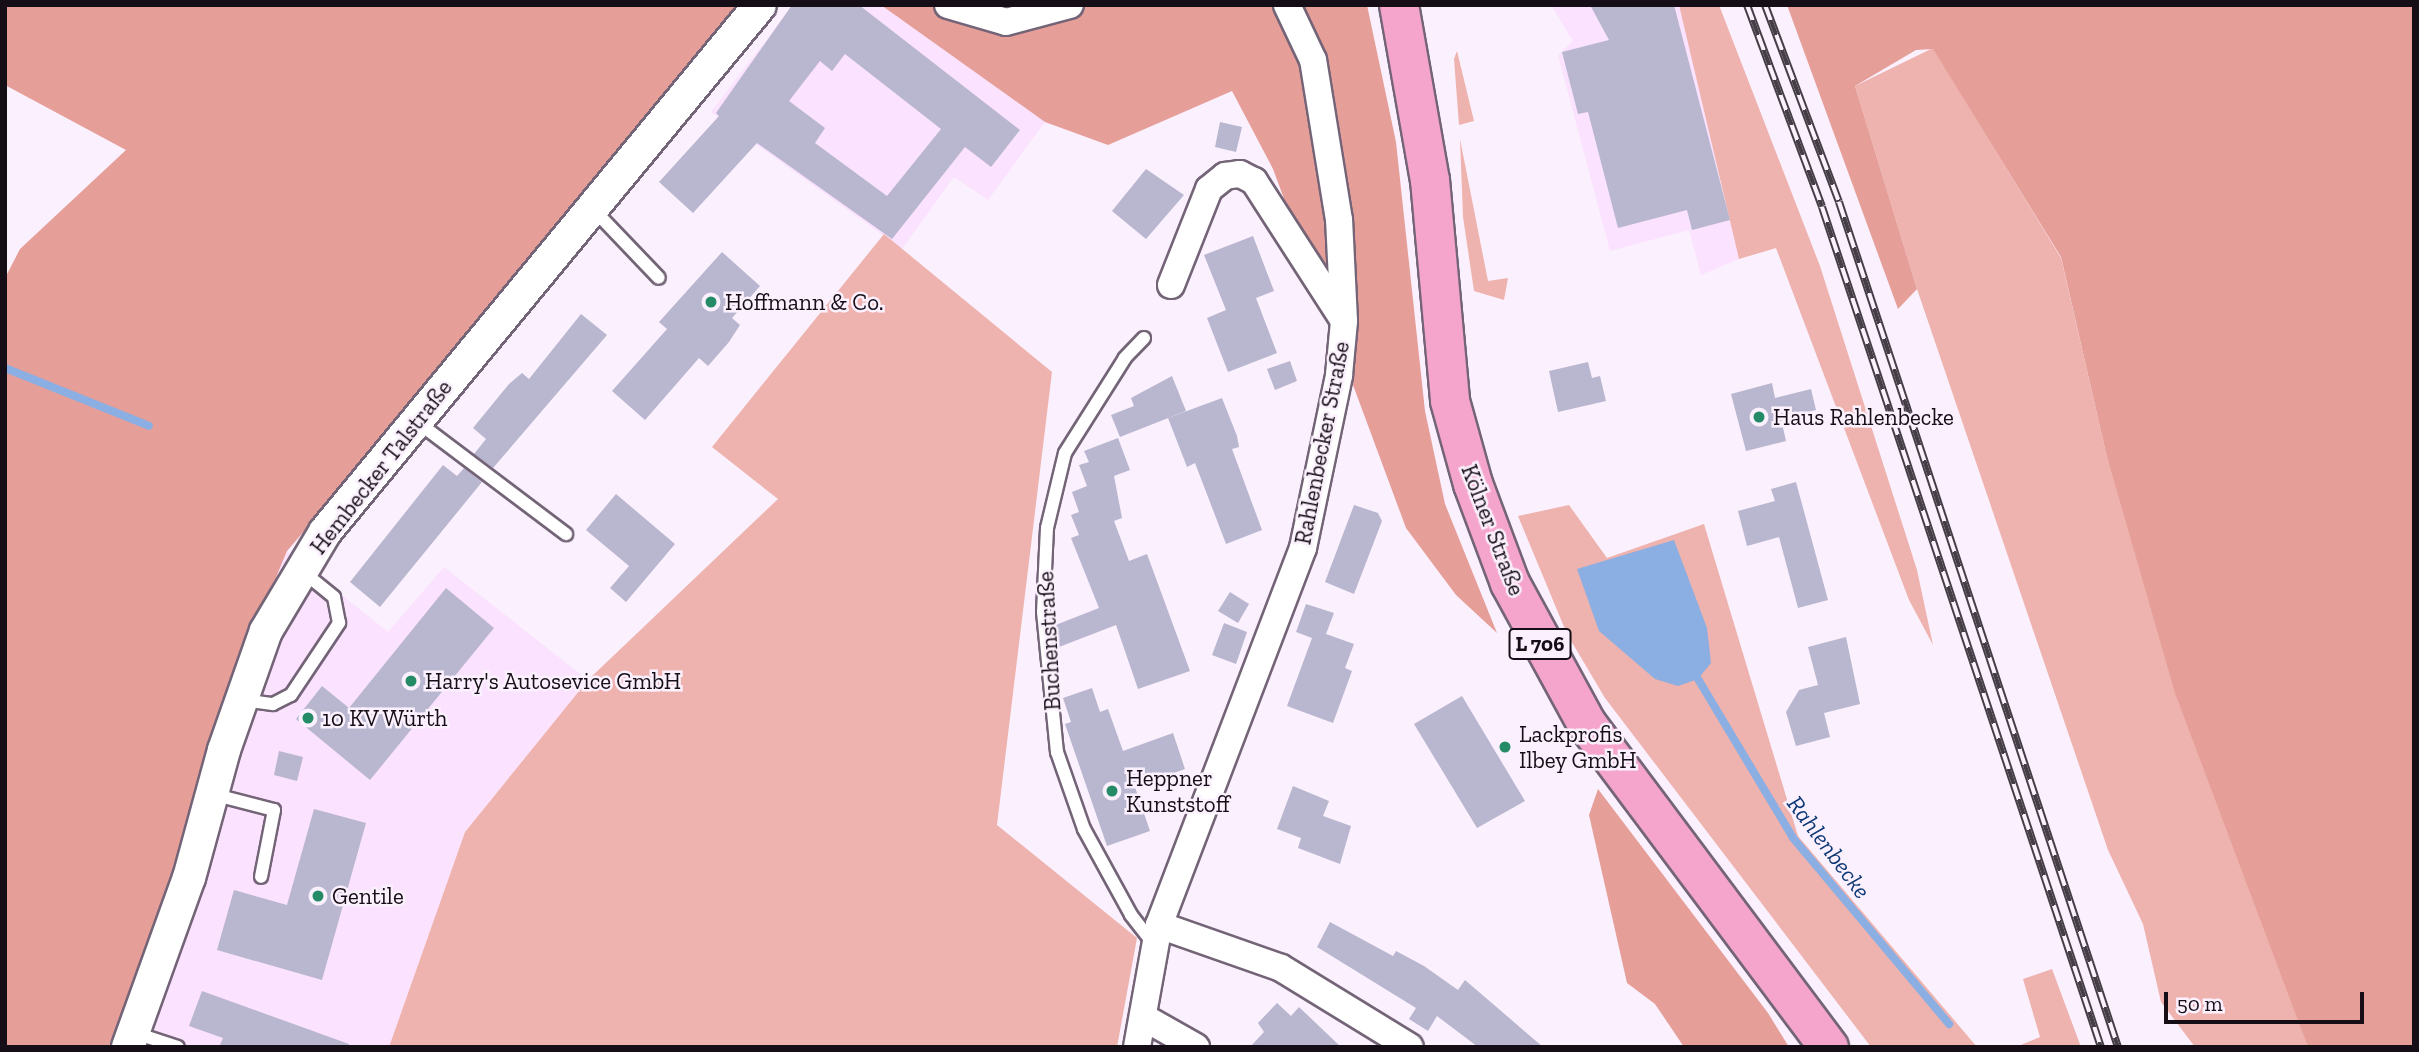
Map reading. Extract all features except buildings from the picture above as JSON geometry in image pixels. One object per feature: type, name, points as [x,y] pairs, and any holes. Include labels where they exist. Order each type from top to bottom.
[{"type":"main road","name":"Kölner Straße","points":[[1398,5],[1430,180],[1450,401],[1505,570],[1587,724],[1829,1047]]},
{"type":"street","name":"Hembecker Talstraße","points":[[131,1040],[266,631],[325,532],[760,5]]},
{"type":"street","points":[[948,5],[1006,22],[1070,5]]},
{"type":"street","name":"Rahlenbecker Straße","points":[[1136,1047],[1157,935],[1303,548],[1330,421],[1344,321],[1339,220],[1313,60],[1287,5]]},
{"type":"street","points":[[1171,285],[1209,190],[1225,176],[1240,174],[1254,181],[1344,321]]},
{"type":"street","points":[[1157,935],[1281,968],[1410,1047]]},
{"type":"street","points":[[1143,1017],[1196,1047]]},
{"type":"lane","points":[[593,209],[659,278]]},
{"type":"lane","name":"Buchenstraße","points":[[1144,338],[1125,358],[1065,453],[1047,528],[1043,612],[1057,752],[1084,830],[1131,915],[1157,935]]},
{"type":"lane","points":[[416,420],[566,534]]},
{"type":"lane","points":[[242,700],[273,704],[291,695],[339,624],[342,615],[334,597],[302,571]]},
{"type":"lane","points":[[212,794],[274,810],[261,877]]},
{"type":"lane","points":[[131,1040],[177,1047]]},
{"type":"shaded area","points":[[5,5],[740,5],[594,195],[287,551],[221,709],[182,854],[111,1047],[5,1047],[5,278],[20,249],[126,150],[5,85]]},
{"type":"shaded area","points":[[793,5],[881,5],[1045,122],[988,200],[954,177],[902,249],[711,112]]},
{"type":"shaded area","points":[[881,5],[1367,5],[1396,142],[1425,411],[1445,504],[1497,633],[1456,595],[1406,528],[1273,169],[1232,91],[1108,145],[1045,122]]},
{"type":"shaded area","points":[[1551,5],[1679,5],[1739,259],[1701,275],[1689,230],[1610,251],[1558,55],[1573,41]]},
{"type":"shaded area","points":[[1679,5],[1719,5],[1820,266],[1917,570],[1933,645],[1909,600],[1776,248],[1739,259]]},
{"type":"shaded area","points":[[1787,5],[2414,5],[2414,1047],[2308,1047],[2175,693],[2106,453],[2061,257],[1933,49],[1916,50],[1855,86],[1917,289],[1898,309]]},
{"type":"shaded area","points":[[1933,48],[2061,258],[2106,453],[2308,1047],[2195,1047],[2161,1002],[2143,924],[2108,850],[1917,289],[1855,86]]},
{"type":"shaded area","points":[[1457,51],[1474,121],[1459,125],[1454,59]]},
{"type":"shaded area","points":[[1460,139],[1488,281],[1508,278],[1504,300],[1474,291],[1463,217]]},
{"type":"shaded area","points":[[884,234],[1052,372],[997,825],[1137,938],[1117,1047],[389,1047],[465,832],[588,680],[778,499],[712,447]]},
{"type":"shaded area","points":[[1569,505],[1607,558],[1704,524],[1798,836],[1977,1047],[1871,1047],[1605,698],[1567,634],[1518,516]]},
{"type":"shaded area","points":[[287,551],[388,632],[444,567],[588,680],[465,832],[389,1047],[111,1047],[182,854],[221,709]]},
{"type":"shaded area","points":[[1598,789],[1768,1013],[1789,1047],[1684,1047],[1655,1004],[1627,983],[1589,815]]},
{"type":"shaded area","points":[[2052,969],[2081,1047],[2016,1047],[2040,1037],[2023,979]]},
{"type":"water","points":[[1674,540],[1707,628],[1711,663],[1698,679],[1678,686],[1655,679],[1599,631],[1577,569]]},
{"type":"waterway","points":[[5,368],[149,426]]},
{"type":"waterway","name":"Rahlenbecke","points":[[1698,679],[1793,838],[1949,1024]]},
{"type":"railway","points":[[1747,5],[1822,207],[2101,1047]]},
{"type":"railway","points":[[1765,5],[1839,202],[2118,1047]]},
{"type":"place","name":"Hoffmann & Co.","points":[[711,302]]},
{"type":"place","name":"Haus Rahlenbecke","points":[[1759,417]]},
{"type":"place","name":"Harry's Autosevice GmbH","points":[[411,681]]},
{"type":"place","name":"10 KV Würth","points":[[308,718]]},
{"type":"place","name":"Lackprofis Ilbey GmbH","points":[[1505,747]]},
{"type":"place","name":"Heppner Kunststoff","points":[[1112,791]]},
{"type":"place","name":"Gentile","points":[[318,896]]}]
